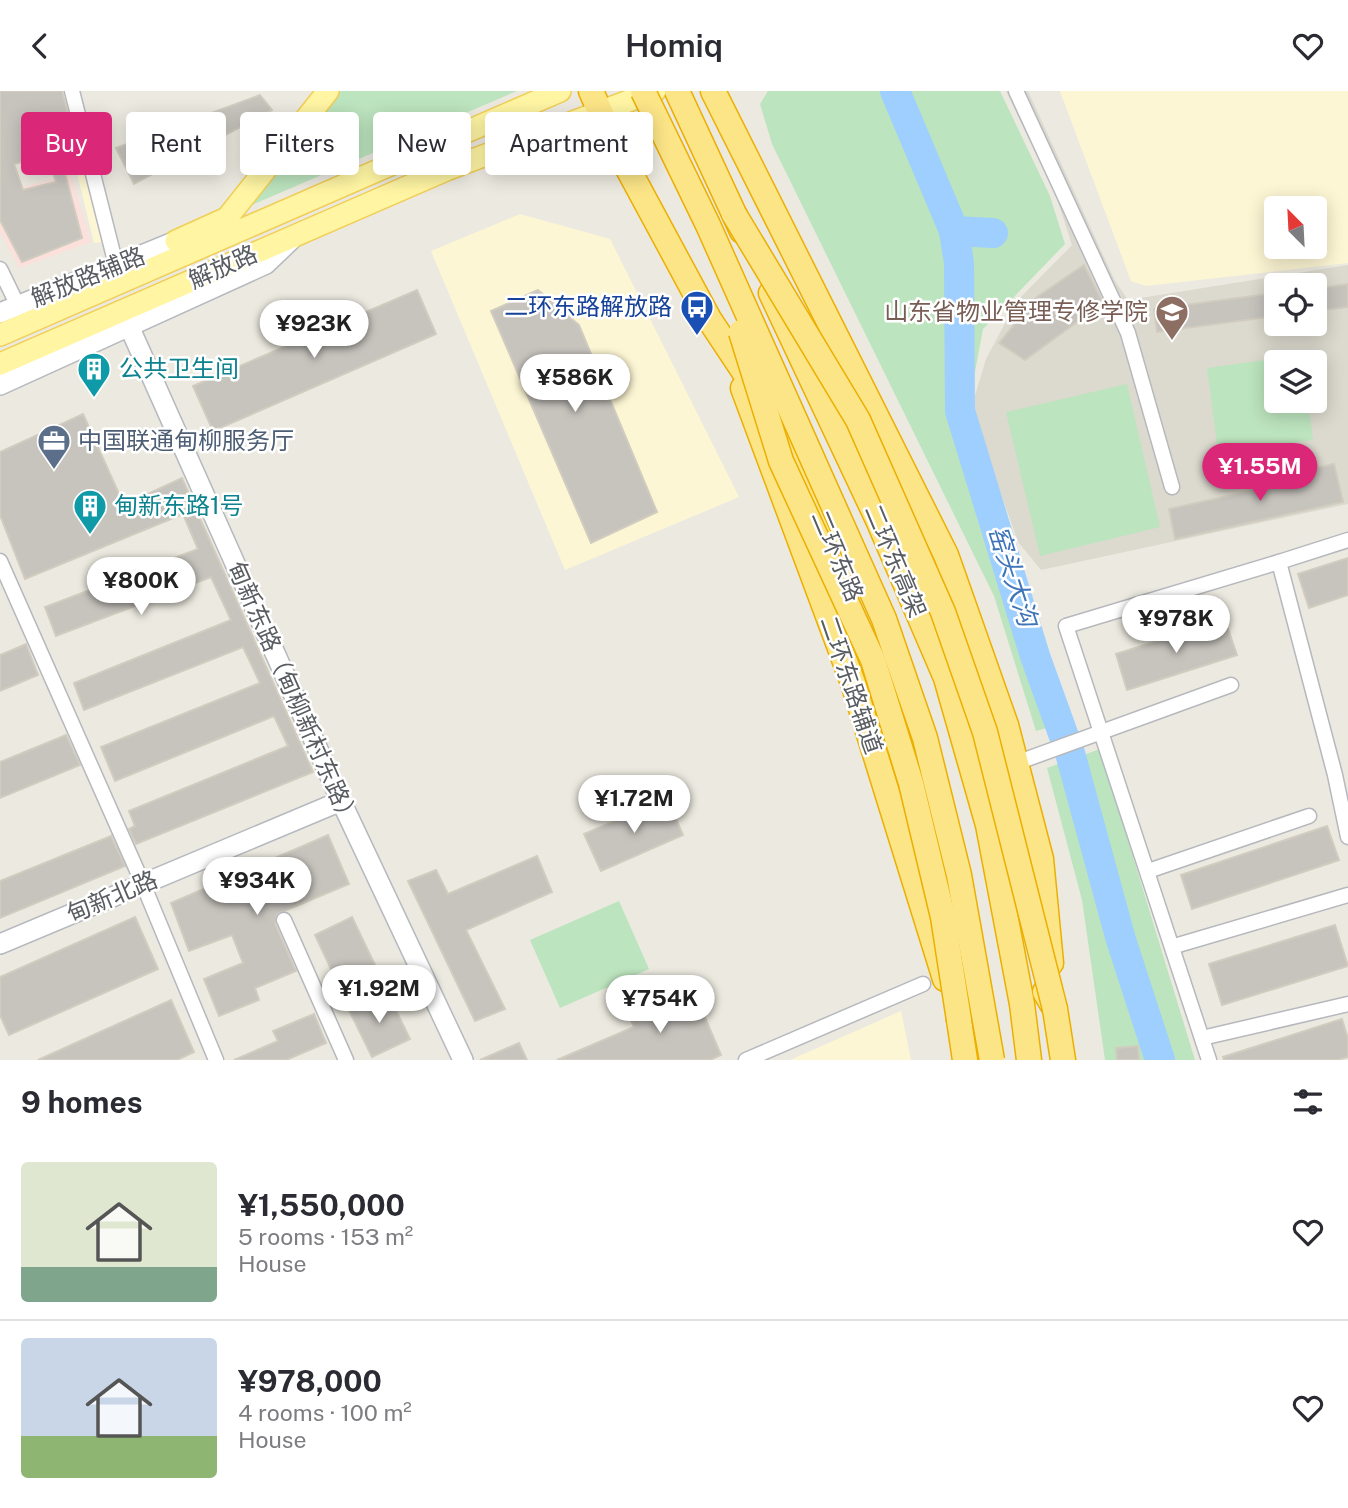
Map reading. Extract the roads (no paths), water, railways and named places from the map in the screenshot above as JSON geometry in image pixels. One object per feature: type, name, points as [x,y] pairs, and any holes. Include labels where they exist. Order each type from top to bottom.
[{"type":"highway","name":"二环东高架","points":[[643,91],[708,225],[889,632],[925,738],[959,875],[992,1060]]},
{"type":"highway","name":"二环东高架","points":[[677,91],[878,520],[946,678],[988,825],[1022,1004],[1029,1060]]},
{"type":"highway","points":[[713,91],[946,555],[1006,725],[1024,760],[1041,859],[1055,1009],[1063,1060]]},
{"type":"highway","name":"二环东路","points":[[595,102],[730,354],[780,426],[901,704],[939,856],[967,992],[959,1020],[965,1060]]},
{"type":"highway","points":[[734,214],[858,420],[943,612],[985,732],[1055,1009]]},
{"type":"highway","points":[[708,225],[781,461],[873,660],[911,783],[943,917],[959,1020]]},
{"type":"highway","name":"二环东路辅道","points":[[730,354],[853,683],[959,1020]]},
{"type":"highway","points":[[855,373],[847,421],[958,681],[997,811],[1034,970],[1055,1009]]},
{"type":"main road","points":[[176,241],[206,241],[328,91]]},
{"type":"main road","name":"解放路","points":[[471,131],[560,91]]},
{"type":"main road","name":"解放路","points":[[471,159],[595,102],[654,91]]},
{"type":"main road","name":"解放路","points":[[0,335],[206,241],[373,172]]},
{"type":"main road","name":"解放路","points":[[0,364],[434,175]]},
{"type":"street","points":[[72,91],[116,265]]},
{"type":"street","points":[[1016,91],[1128,333],[1172,487]]},
{"type":"street","points":[[0,385],[266,264],[297,234]]},
{"type":"street","name":"解放路辅路","points":[[9,310],[176,241]]},
{"type":"street","points":[[0,269],[9,310]]},
{"type":"street","name":"甸新东路（甸柳新村东路）","points":[[129,326],[341,801],[463,1060]]},
{"type":"street","points":[[1209,1060],[1066,626],[1348,540]]},
{"type":"street","points":[[0,561],[143,884],[216,1060]]},
{"type":"street","points":[[1279,562],[1342,774],[1348,837]]},
{"type":"street","points":[[1024,760],[1231,685]]},
{"type":"street","name":"甸新北路","points":[[0,944],[341,801]]},
{"type":"street","points":[[1151,870],[1309,816]]},
{"type":"street","points":[[1178,945],[1348,895]]},
{"type":"street","points":[[284,920],[346,1060]]},
{"type":"street","points":[[746,1060],[923,984]]},
{"type":"street","points":[[1202,1038],[1348,1004]]},
{"type":"waterway","name":"窑头大沟","points":[[895,91],[954,231],[959,263],[960,411],[1035,656],[1070,753],[1121,940],[1160,1060]]},
{"type":"waterway","points":[[954,231],[993,233]]},
{"type":"place","name":"二环东路解放路","points":[[697,337]]},
{"type":"place","name":"山东省物业管理专修学院","points":[[1172,342]]},
{"type":"place","name":"公共卫生间","points":[[94,399]]},
{"type":"place","name":"中国联通甸柳服务厅","points":[[54,471]]},
{"type":"place","name":"甸新东路1号","points":[[90,536]]}]
